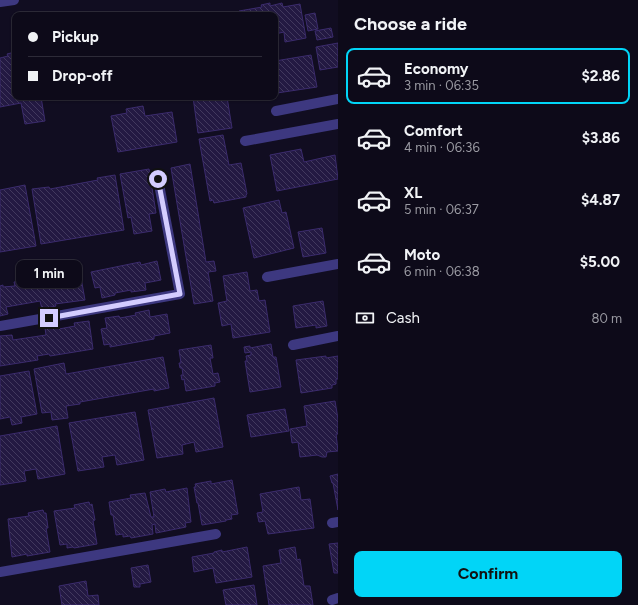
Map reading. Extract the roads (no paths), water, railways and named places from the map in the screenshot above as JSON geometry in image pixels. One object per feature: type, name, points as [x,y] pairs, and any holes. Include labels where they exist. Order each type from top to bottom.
[{"type":"street","points":[[0,2],[14,0]]},
{"type":"street","points":[[276,111],[338,99]]},
{"type":"street","points":[[245,141],[338,124]]},
{"type":"street","points":[[0,326],[180,294],[158,179]]},
{"type":"street","points":[[267,278],[338,264]]},
{"type":"street","points":[[293,345],[338,336]]},
{"type":"street","points":[[0,572],[216,534]]}]
